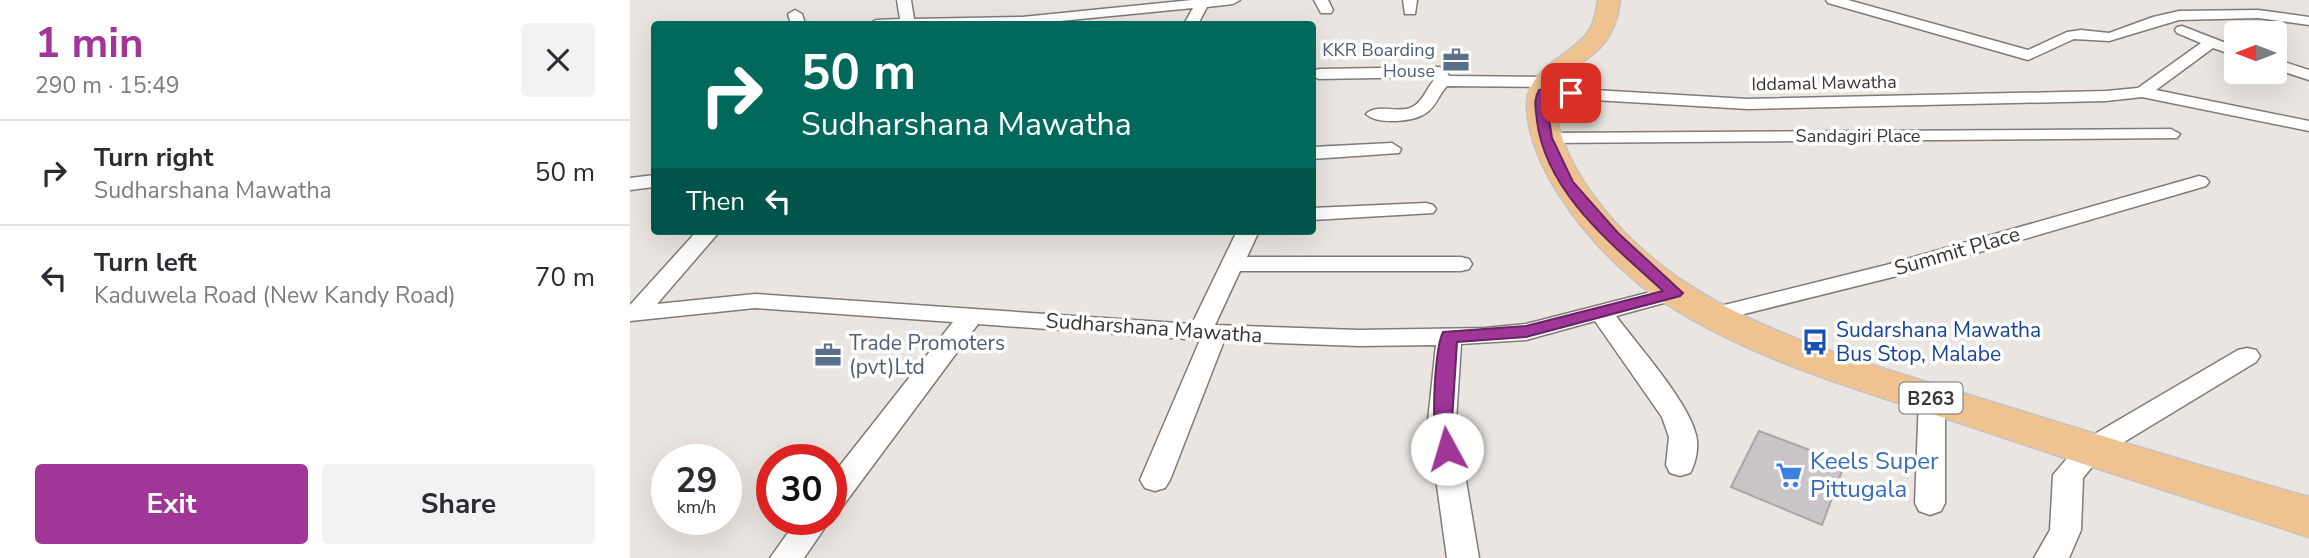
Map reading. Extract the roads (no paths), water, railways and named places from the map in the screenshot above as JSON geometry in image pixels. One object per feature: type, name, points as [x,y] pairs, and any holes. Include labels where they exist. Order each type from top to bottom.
[{"type":"main road","points":[[1545,87],[1595,39],[1606,19],[1609,0]]},
{"type":"main road","name":"B263","points":[[1545,87],[1540,100],[1546,138],[1567,184],[1642,267],[1674,293],[1712,315],[1801,354],[2309,517]]},
{"type":"street","points":[[904,0],[908,21]]},
{"type":"street","points":[[1030,21],[1110,6],[1233,0]]},
{"type":"street","points":[[1833,0],[2028,55],[2072,35],[2112,37],[2143,23],[2169,17],[2280,15],[2309,21]]},
{"type":"street","points":[[1193,21],[1203,2]]},
{"type":"street","points":[[930,21],[984,16],[1009,21]]},
{"type":"street","points":[[2182,30],[2224,48]]},
{"type":"street","points":[[2142,92],[2210,43]]},
{"type":"street","points":[[2287,68],[2309,75]]},
{"type":"street","points":[[1319,74],[1439,72],[1443,81]]},
{"type":"street","points":[[1375,114],[1416,113],[1423,108],[1443,81],[1545,87]]},
{"type":"street","name":"Iddamal Mawatha","points":[[1545,87],[1748,104],[2106,96],[2142,92]]},
{"type":"street","points":[[2142,92],[2309,126]]},
{"type":"street","name":"Sandagiri Place","points":[[1546,138],[2171,134]]},
{"type":"street","points":[[1316,153],[1392,149]]},
{"type":"street","points":[[630,184],[651,181]]},
{"type":"street","name":"Summit Place","points":[[1712,315],[1893,270],[2199,182]]},
{"type":"street","points":[[1316,214],[1426,208]]},
{"type":"street","points":[[633,314],[705,235]]},
{"type":"street","points":[[1155,480],[1233,264],[1246,235]]},
{"type":"street","points":[[1233,264],[1461,264]]},
{"type":"street","name":"Sudharshana Mawatha","points":[[633,314],[755,301],[1208,333],[1359,338],[1485,336],[1526,332],[1674,293]]},
{"type":"street","points":[[1601,312],[1675,415],[1683,437],[1680,465]]},
{"type":"street","points":[[847,478],[971,316]]},
{"type":"street","points":[[1449,336],[1443,421],[1463,558]]},
{"type":"street","points":[[2050,558],[2056,553],[2068,523],[2068,475],[2091,449],[2247,356]]},
{"type":"street","points":[[1930,503],[1932,398]]},
{"type":"street","points":[[786,558],[804,535]]},
{"type":"place","name":"KKR Boarding House","points":[[1456,60]]},
{"type":"place","name":"Sudarshana Mawatha Bus Stop, Malabe","points":[[1815,342]]},
{"type":"place","name":"Trade Promoters (pvt)Ltd","points":[[828,355]]},
{"type":"place","name":"Keels Super Pittugala","points":[[1789,475]]}]
